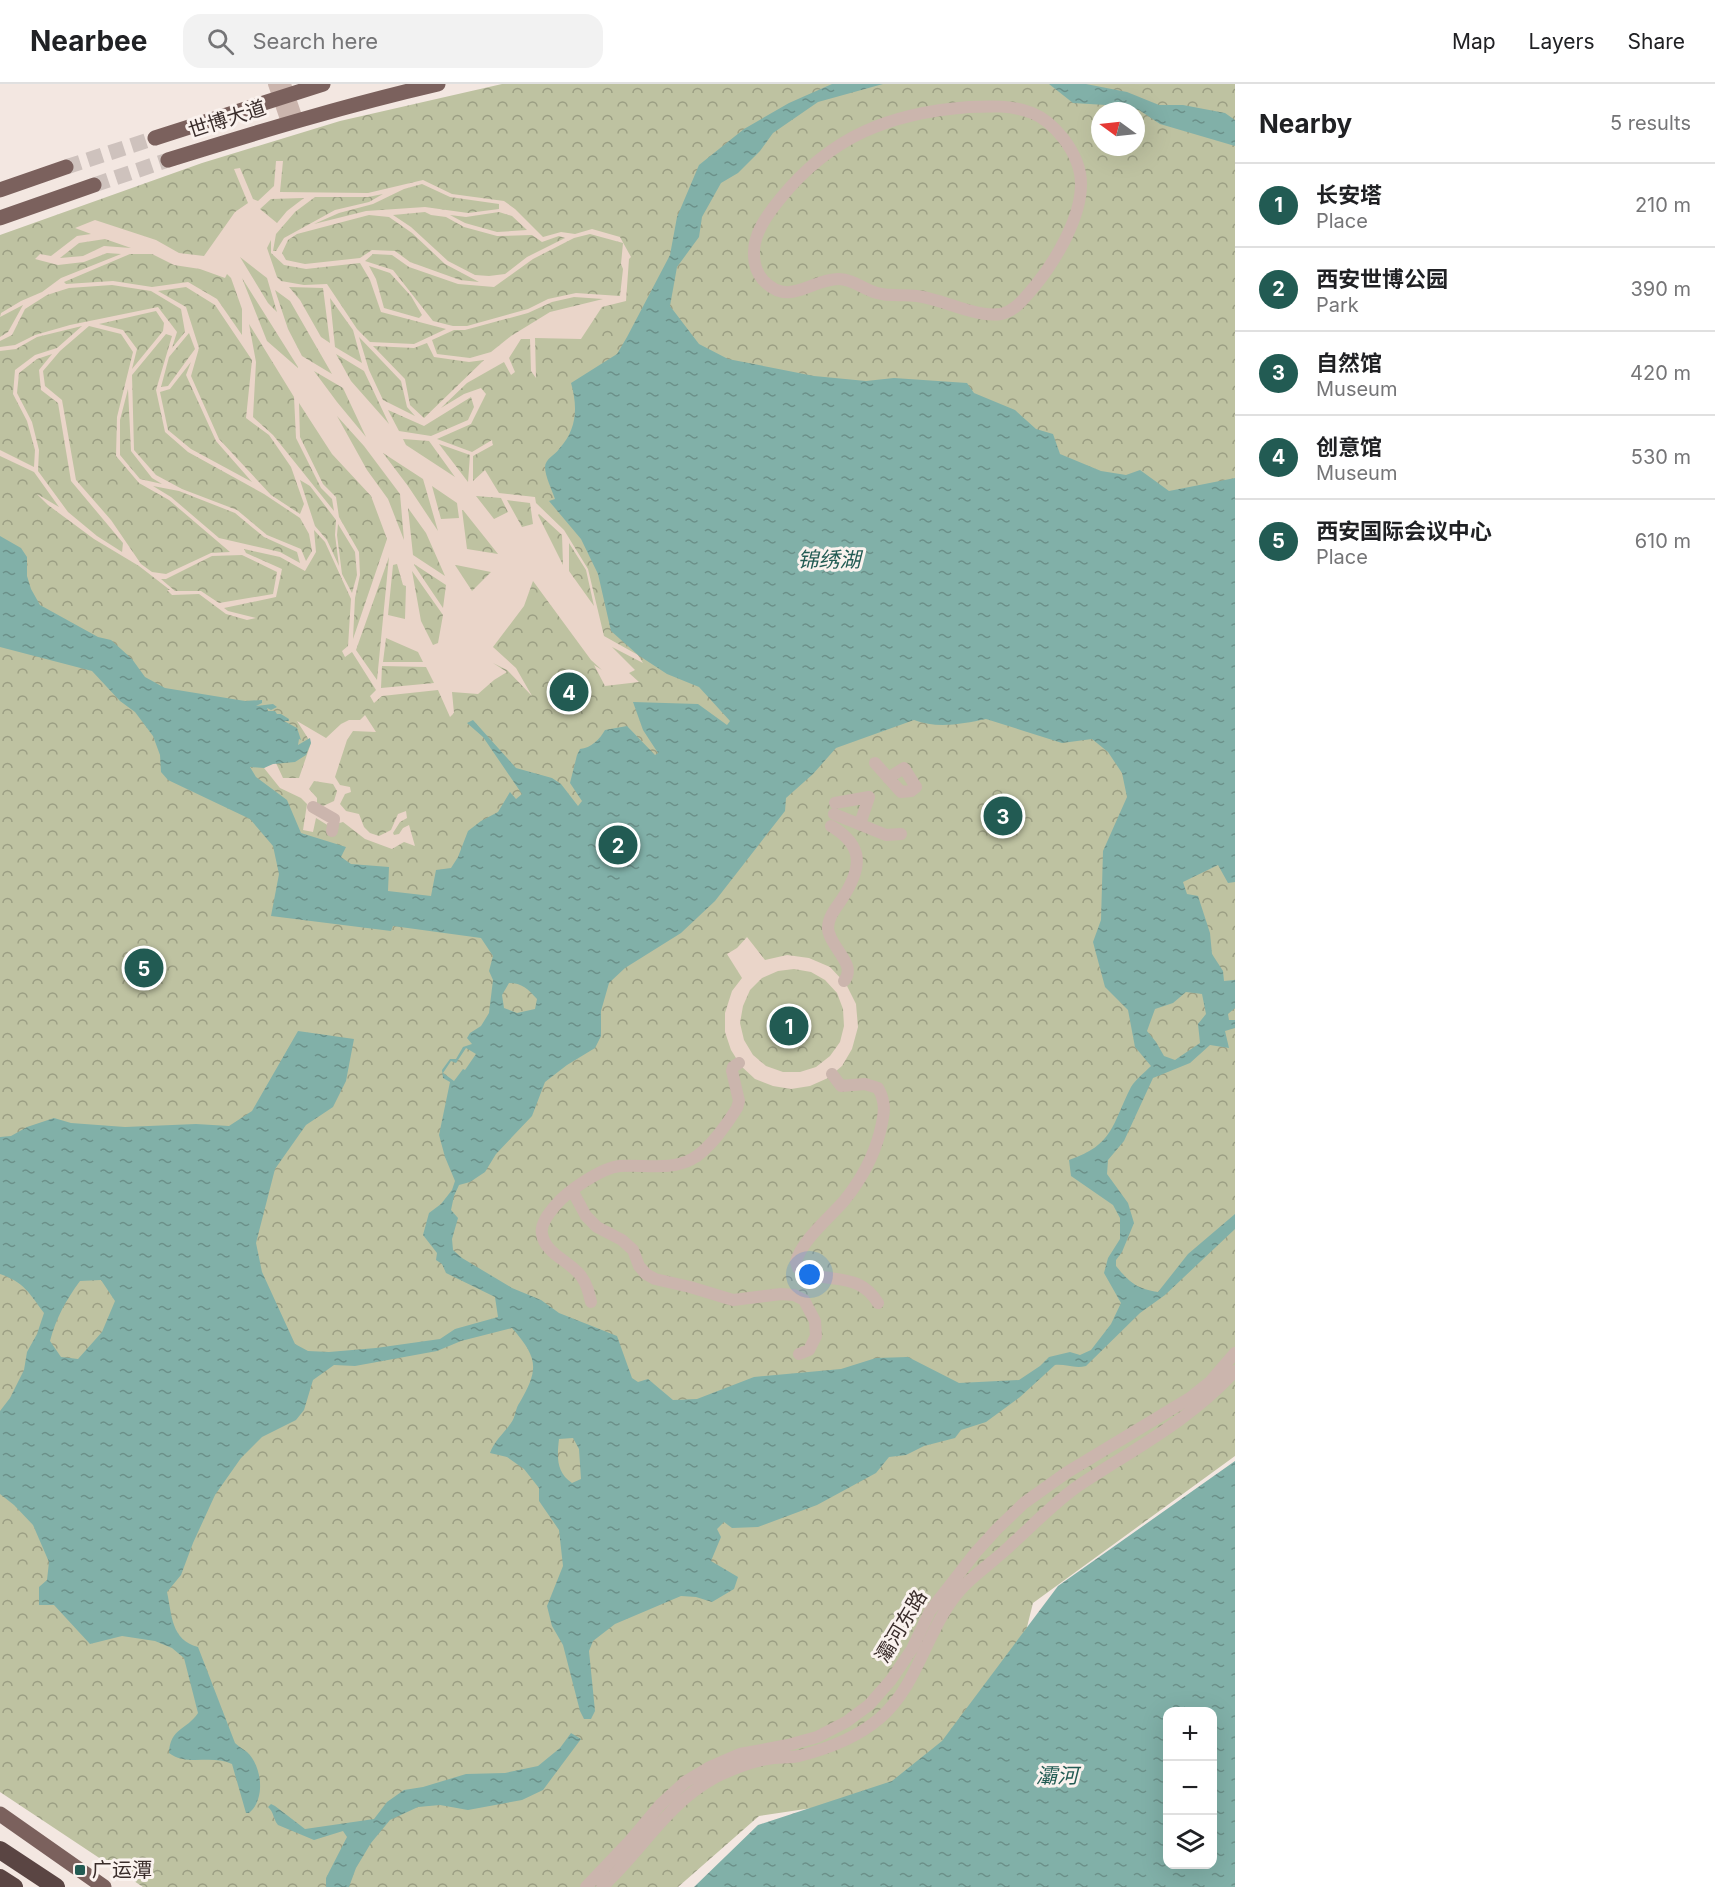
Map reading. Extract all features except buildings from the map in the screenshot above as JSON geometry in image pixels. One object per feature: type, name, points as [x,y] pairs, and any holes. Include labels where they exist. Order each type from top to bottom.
[{"type":"highway","points":[[0,1850],[56,1887]]},
{"type":"highway","points":[[0,1878],[14,1887]]},
{"type":"main road","name":"世博大道","points":[[155,138],[281,90],[323,84]]},
{"type":"main road","name":"世博大道","points":[[168,160],[292,121],[438,84]]},
{"type":"main road","points":[[0,190],[66,167]]},
{"type":"main road","points":[[0,218],[94,185]]},
{"type":"main road","points":[[0,1814],[104,1887]]},
{"type":"street","points":[[281,90],[292,121]]},
{"type":"street","points":[[961,108],[1020,109],[1045,119],[1059,132],[1070,147],[1078,166],[1081,183],[1079,201],[1066,237],[1043,276],[1024,299],[1012,310],[1002,314],[981,312],[929,298],[878,294],[848,280],[840,279],[790,293],[778,291],[770,287],[759,276],[753,254],[757,235],[769,212],[788,189],[827,153],[852,138],[898,118],[920,112],[961,108]]},
{"type":"street","points":[[875,763],[888,778]]},
{"type":"street","points":[[833,814],[869,797],[860,824]]},
{"type":"street","points":[[313,807],[334,819],[332,831]]},
{"type":"street","points":[[833,814],[886,835],[901,834]]},
{"type":"street","points":[[833,814],[852,841],[856,859],[850,886],[832,913],[828,928],[830,939],[848,968],[848,976],[844,981]]},
{"type":"street","points":[[591,1302],[588,1289],[581,1276],[544,1242],[541,1231],[548,1214],[562,1197],[607,1169],[619,1166],[662,1167],[692,1160],[702,1153],[737,1108],[739,1101],[732,1071],[733,1067],[739,1063]]},
{"type":"street","points":[[832,1074],[842,1086],[865,1084],[878,1088],[883,1098],[885,1112],[875,1150],[866,1171],[845,1200],[802,1248],[796,1262],[798,1268],[815,1276],[859,1284],[871,1292],[878,1303]]},
{"type":"street","points":[[572,1190],[586,1216],[597,1227],[622,1240],[633,1251],[639,1266],[655,1279],[733,1300],[782,1294],[794,1295],[804,1300],[815,1321],[816,1336],[809,1350],[799,1354]]},
{"type":"street","name":"灞河东路","points":[[586,1887],[628,1844],[660,1805],[685,1782],[740,1754],[817,1737],[846,1722],[869,1705],[891,1680],[912,1649],[930,1611],[997,1528],[1024,1503],[1066,1473],[1190,1398],[1234,1362]]},
{"type":"street","name":"灞河东路","points":[[602,1887],[631,1858],[674,1807],[715,1778],[744,1765],[798,1756],[855,1737],[882,1717],[904,1690],[940,1617],[964,1586],[1075,1489],[1197,1408],[1218,1390],[1234,1362]]},
{"type":"green space","points":[[502,84],[1235,84],[1235,1456],[1033,1603],[1014,1679],[879,1798],[759,1816],[678,1887],[143,1887],[0,1792],[0,235],[202,163],[340,121]]},
{"type":"shaded area","points":[[276,161],[283,161],[280,192],[368,193],[423,180],[452,194],[504,201],[543,237],[561,232],[575,234],[592,229],[620,237],[631,257],[626,301],[602,307],[581,339],[535,338],[536,378],[531,371],[530,339],[521,339],[509,358],[515,372],[511,375],[504,362],[467,383],[441,408],[464,394],[481,388],[486,394],[471,424],[437,439],[472,452],[492,440],[493,445],[473,456],[473,481],[485,470],[499,493],[535,497],[536,503],[564,530],[588,569],[604,636],[638,655],[643,663],[612,647],[635,670],[629,673],[639,682],[605,686],[594,665],[602,670],[591,660],[533,581],[524,606],[493,647],[516,668],[532,696],[507,670],[493,663],[507,672],[478,694],[452,692],[454,713],[450,717],[438,690],[382,696],[374,703],[370,696],[376,690],[352,652],[345,657],[342,651],[348,646],[351,599],[325,542],[314,530],[316,552],[305,571],[280,557],[244,549],[246,553],[282,569],[276,597],[224,608],[256,618],[247,620],[226,614],[199,594],[172,595],[167,590],[170,590],[139,566],[94,539],[48,505],[37,494],[59,507],[34,472],[0,456],[0,450],[34,467],[35,450],[27,421],[13,394],[15,370],[35,355],[57,348],[82,326],[37,337],[16,349],[0,351],[0,347],[15,345],[35,335],[70,325],[158,307],[177,332],[172,348],[185,332],[181,309],[151,291],[112,285],[69,288],[47,295],[25,309],[12,335],[0,341],[0,337],[8,332],[23,305],[0,317],[1,313],[42,292],[61,278],[121,254],[107,253],[84,262],[58,265],[35,259],[40,254],[51,256],[77,236],[91,234],[75,228],[95,220],[156,240],[179,253],[204,256],[235,212],[248,203],[234,169],[240,168],[253,199],[258,201],[274,186]],"holes":[[[422,184],[450,197],[499,204],[499,209],[468,213],[425,207],[366,211],[314,224]],[[383,194],[369,202],[335,210],[284,238],[276,251],[273,251],[276,234],[295,212],[315,197],[368,197]],[[304,198],[287,211],[277,223],[260,209],[271,199]],[[425,212],[446,217],[464,227],[497,236],[532,235],[542,242],[559,236],[565,238],[527,257],[505,274],[475,275],[448,261],[411,227],[393,215]],[[499,212],[512,216],[527,230],[497,232],[465,223],[450,215],[466,217]],[[369,215],[389,217],[412,233],[445,264],[479,282],[460,280],[410,262],[395,251],[372,250],[360,258],[305,264],[286,260],[282,253],[288,240],[297,234]],[[590,234],[623,243],[620,296],[576,293],[548,299],[528,309],[467,326],[453,326],[433,321],[393,270],[365,261],[373,254],[392,255],[409,267],[458,284],[494,287],[533,259],[574,238]],[[105,239],[131,248],[104,246],[83,256],[60,258],[79,243]],[[271,240],[271,253],[284,265],[306,269],[360,263],[370,280],[381,312],[446,329],[414,344],[370,342],[357,329],[327,284],[304,285],[281,281],[277,277],[267,248]],[[130,254],[152,254],[174,265],[200,269],[225,278],[227,274],[231,278],[242,309],[242,335],[217,299],[188,282],[152,287],[113,281],[66,284],[64,282]],[[240,257],[267,278],[277,312],[268,303]],[[369,266],[390,273],[411,296],[422,315],[419,318],[384,308],[376,279]],[[242,278],[298,368],[267,341]],[[186,287],[215,305],[252,360],[246,418],[269,435],[291,467],[304,504],[300,514],[271,495],[219,439],[191,376],[199,348],[186,307],[158,291]],[[289,287],[323,288],[330,343],[321,337],[300,300]],[[275,290],[290,301],[332,374],[302,356],[288,329]],[[574,297],[603,299],[550,312],[511,336],[491,352],[470,358],[437,354],[432,340],[454,330],[465,330],[528,313],[552,302]],[[330,298],[353,330],[362,363],[335,347]],[[156,311],[164,323],[163,331],[132,369],[137,349],[123,330],[99,324]],[[249,324],[294,397],[296,438],[321,488],[332,499],[334,511],[273,435],[253,417],[256,362]],[[89,326],[121,334],[133,352],[117,417],[116,456],[139,483],[169,500],[230,552],[211,553],[166,574],[152,572],[141,564],[111,520],[76,480],[62,400],[45,386],[43,371],[60,351]],[[189,333],[195,349],[168,386],[161,387],[169,357]],[[166,334],[172,336],[156,390],[165,432],[188,452],[264,494],[300,518],[309,534],[312,551],[306,561],[301,549],[267,535],[237,510],[182,489],[156,475],[134,450],[132,375]],[[359,337],[401,381],[407,407],[415,416],[383,400],[369,370]],[[427,343],[434,357],[469,362],[484,360],[424,418],[410,405],[405,379],[373,346],[414,348]],[[52,354],[39,370],[41,390],[58,403],[71,481],[123,543],[122,552],[97,536],[68,512],[38,471],[39,450],[32,422],[17,393],[19,373],[37,359]],[[336,354],[364,371],[389,424],[351,381]],[[191,362],[186,375],[216,441],[252,482],[191,449],[168,430],[160,392],[170,389]],[[314,371],[343,388],[366,437]],[[128,389],[131,451],[152,478],[162,484],[140,479],[120,455],[120,420]],[[471,397],[474,407],[468,420],[431,436],[399,431],[388,410],[424,426]],[[299,403],[332,454],[371,496],[387,539],[353,639],[355,598],[360,575],[359,552],[339,517],[336,497],[323,484],[300,437]],[[337,416],[364,446],[400,494],[404,540],[388,499],[367,470]],[[403,439],[429,441],[455,477],[406,445]],[[439,444],[470,455],[468,482]],[[383,453],[423,479],[438,531]],[[300,480],[310,486],[336,520],[335,535],[339,566],[327,540],[315,526]],[[153,486],[179,491],[235,513],[264,537],[297,552],[300,563],[280,552],[219,538],[171,497]],[[432,486],[457,503],[459,518],[441,519]],[[476,496],[501,498],[508,512],[494,519]],[[507,500],[530,503],[533,524],[522,527]],[[408,508],[426,533],[445,576],[413,555]],[[463,510],[498,554],[467,549]],[[538,515],[562,535],[563,565]],[[338,524],[355,552],[357,575],[352,593],[342,574],[337,535]],[[569,543],[586,570],[594,606],[569,571]],[[242,555],[277,572],[273,594],[219,603],[201,591],[175,591],[161,579],[166,579],[212,556]],[[389,557],[377,680],[356,650]],[[397,564],[403,585],[406,586],[405,619],[388,615],[393,565]],[[414,565],[446,585],[443,608]],[[455,565],[491,572],[472,591]],[[412,571],[443,615],[438,643],[433,645],[421,621]],[[386,638],[418,652],[423,662],[383,662]],[[382,666],[426,667],[434,683],[381,688]]]},
{"type":"shaded area","points":[[365,715],[376,732],[353,731],[347,740],[335,777],[340,785],[350,787],[351,792],[345,794],[340,804],[346,811],[359,814],[364,827],[370,833],[379,836],[391,830],[398,814],[406,811],[407,818],[400,822],[393,833],[394,835],[399,834],[409,825],[415,846],[404,842],[392,849],[365,839],[343,822],[329,826],[316,818],[313,832],[303,830],[307,804],[301,798],[280,788],[264,768],[276,763],[283,778],[299,778],[311,743],[297,721],[326,738],[341,724],[349,720],[360,720]],"holes":[[[314,781],[333,784],[337,791],[334,801],[321,807],[309,789]]]},
{"type":"shaded area","points":[[747,937],[765,960],[787,955],[809,958],[830,967],[846,984],[856,1004],[858,1027],[852,1049],[842,1066],[828,1078],[810,1086],[791,1089],[773,1086],[755,1079],[741,1066],[731,1050],[725,1032],[725,1013],[732,991],[742,978],[727,954],[737,948]],"holes":[[[794,969],[811,972],[825,980],[837,993],[843,1009],[844,1026],[840,1042],[830,1056],[816,1067],[800,1072],[783,1072],[766,1066],[753,1055],[744,1040],[740,1023],[743,1006],[750,990],[762,978],[778,971]]]},
{"type":"water","name":"锦绣湖","points":[[832,84],[883,84],[818,102],[773,133],[760,151],[738,173],[721,183],[702,217],[699,237],[677,267],[670,306],[699,344],[728,359],[814,376],[866,381],[894,378],[967,383],[974,393],[1015,410],[1036,429],[1053,434],[1060,454],[1101,471],[1126,475],[1140,470],[1169,491],[1235,478],[1235,882],[1228,883],[1218,865],[1183,882],[1187,894],[1198,896],[1210,933],[1212,954],[1223,971],[1224,981],[1235,980],[1235,1008],[1228,1014],[1229,1020],[1235,1020],[1235,1028],[1225,1031],[1229,1048],[1210,1045],[1190,1063],[1153,1078],[1124,1141],[1108,1160],[1107,1174],[1128,1203],[1134,1223],[1122,1252],[1116,1260],[1116,1266],[1139,1287],[1158,1292],[1188,1254],[1235,1214],[1235,1229],[1165,1295],[1140,1313],[1086,1366],[1055,1365],[1020,1397],[986,1422],[961,1430],[955,1438],[924,1446],[906,1455],[889,1457],[876,1473],[817,1505],[758,1527],[732,1528],[724,1522],[717,1529],[721,1537],[711,1561],[738,1577],[734,1589],[712,1602],[696,1597],[681,1596],[615,1624],[593,1641],[589,1651],[595,1711],[591,1719],[584,1719],[580,1711],[563,1645],[552,1626],[547,1606],[563,1566],[559,1530],[539,1501],[539,1488],[524,1469],[507,1457],[490,1453],[513,1421],[517,1407],[531,1380],[533,1363],[527,1347],[512,1328],[461,1341],[437,1351],[355,1366],[334,1365],[313,1380],[304,1410],[296,1420],[262,1437],[241,1458],[215,1495],[181,1575],[167,1592],[174,1626],[182,1639],[198,1647],[235,1743],[247,1752],[256,1765],[260,1791],[254,1807],[246,1813],[232,1764],[216,1760],[184,1759],[169,1753],[172,1739],[198,1713],[184,1658],[172,1648],[155,1641],[122,1636],[90,1644],[54,1605],[39,1605],[39,1587],[47,1580],[49,1562],[33,1525],[0,1494],[0,1411],[10,1398],[24,1370],[27,1352],[37,1334],[44,1313],[21,1285],[0,1274],[0,1137],[11,1136],[27,1127],[54,1118],[71,1123],[125,1127],[196,1124],[229,1126],[252,1111],[298,1031],[354,1039],[346,1081],[333,1107],[306,1125],[275,1169],[256,1243],[262,1272],[295,1344],[308,1351],[329,1352],[376,1348],[440,1339],[455,1329],[498,1317],[495,1297],[446,1273],[442,1264],[436,1260],[437,1253],[423,1235],[429,1213],[441,1204],[452,1190],[455,1181],[439,1135],[450,1082],[443,1078],[442,1070],[450,1059],[456,1059],[463,1047],[472,1044],[467,1038],[470,1033],[481,1026],[489,1013],[493,980],[489,971],[493,956],[481,938],[393,926],[391,931],[271,916],[279,874],[273,846],[250,819],[168,780],[161,772],[160,755],[153,736],[135,712],[120,701],[92,671],[0,647],[0,536],[21,548],[27,557],[27,576],[40,605],[98,637],[111,640],[132,659],[145,677],[165,688],[245,701],[262,700],[262,703],[256,706],[273,704],[277,707],[271,710],[267,708],[268,711],[275,711],[289,719],[289,721],[284,721],[297,728],[301,740],[299,739],[298,745],[310,738],[311,743],[306,755],[295,762],[273,764],[264,768],[250,767],[256,777],[287,800],[301,833],[346,847],[341,857],[351,864],[389,867],[388,891],[431,896],[436,870],[451,868],[468,831],[498,812],[510,792],[516,799],[522,794],[483,737],[467,723],[473,720],[516,768],[552,778],[561,784],[578,806],[582,801],[570,783],[577,755],[580,749],[588,747],[601,737],[605,730],[627,726],[655,755],[658,753],[643,730],[633,702],[698,704],[727,725],[730,721],[699,687],[667,674],[638,655],[611,631],[598,574],[581,539],[549,501],[555,499],[547,479],[545,464],[565,442],[573,426],[575,401],[571,383],[617,354],[670,255],[677,217],[699,165],[744,129],[789,103]],"holes":[[[986,719],[1062,743],[1092,739],[1108,752],[1122,773],[1127,797],[1103,851],[1101,920],[1093,942],[1105,987],[1128,1010],[1135,1047],[1151,1066],[1131,1087],[1110,1132],[1095,1147],[1069,1160],[1071,1176],[1113,1205],[1120,1218],[1120,1239],[1108,1258],[1104,1273],[1121,1303],[1111,1324],[1091,1350],[1080,1355],[1070,1352],[1049,1357],[1019,1380],[959,1383],[908,1357],[876,1358],[841,1369],[754,1377],[697,1399],[673,1400],[648,1379],[638,1382],[632,1378],[617,1336],[559,1313],[541,1300],[512,1288],[462,1258],[453,1250],[452,1239],[458,1218],[451,1210],[454,1196],[459,1185],[470,1182],[485,1172],[496,1154],[532,1116],[545,1082],[595,1048],[601,1036],[601,1011],[609,983],[625,968],[681,933],[715,901],[785,811],[786,798],[813,774],[836,748],[914,720],[941,725]],[[509,983],[521,985],[537,999],[535,1009],[517,1013],[504,1008],[502,995]],[[1186,992],[1202,994],[1206,1014],[1198,1024],[1200,1043],[1175,1060],[1164,1056],[1147,1031],[1155,1009],[1173,1003]],[[466,1048],[476,1054],[454,1081],[443,1073],[451,1061],[456,1063]],[[101,1280],[115,1301],[102,1332],[78,1359],[61,1357],[50,1341],[66,1302],[80,1281]],[[573,1438],[579,1449],[581,1479],[572,1483],[567,1479],[560,1469],[559,1439]]]},
{"type":"water","points":[[1049,84],[1086,84],[1127,92],[1159,105],[1183,105],[1225,113],[1235,120],[1235,146],[1160,124],[1145,114],[1145,102],[1073,103]]},
{"type":"water","name":"灞河","points":[[1235,1461],[1235,1887],[694,1887],[758,1825],[892,1781],[942,1741],[1058,1586]]},
{"type":"water","points":[[571,1733],[581,1739],[543,1790],[522,1800],[468,1810],[440,1805],[418,1807],[390,1820],[371,1843],[356,1868],[349,1887],[326,1887],[326,1878],[347,1837],[343,1831],[314,1840],[278,1825],[268,1807],[271,1804],[275,1806],[305,1829],[374,1819],[387,1802],[404,1790],[423,1787],[466,1774],[505,1773],[538,1766],[560,1748]]},
{"type":"tunnel","points":[[66,167],[155,138]]},
{"type":"tunnel","points":[[94,185],[168,160]]},
{"type":"place","name":"创意馆","points":[[569,692]]},
{"type":"place","name":"自然馆","points":[[1003,816]]},
{"type":"place","name":"西安世博公园","points":[[618,845]]},
{"type":"place","name":"西安国际会议中心","points":[[144,968]]},
{"type":"place","name":"长安塔","points":[[789,1026]]},
{"type":"place","name":"广运潭","points":[[80,1870]]}]
